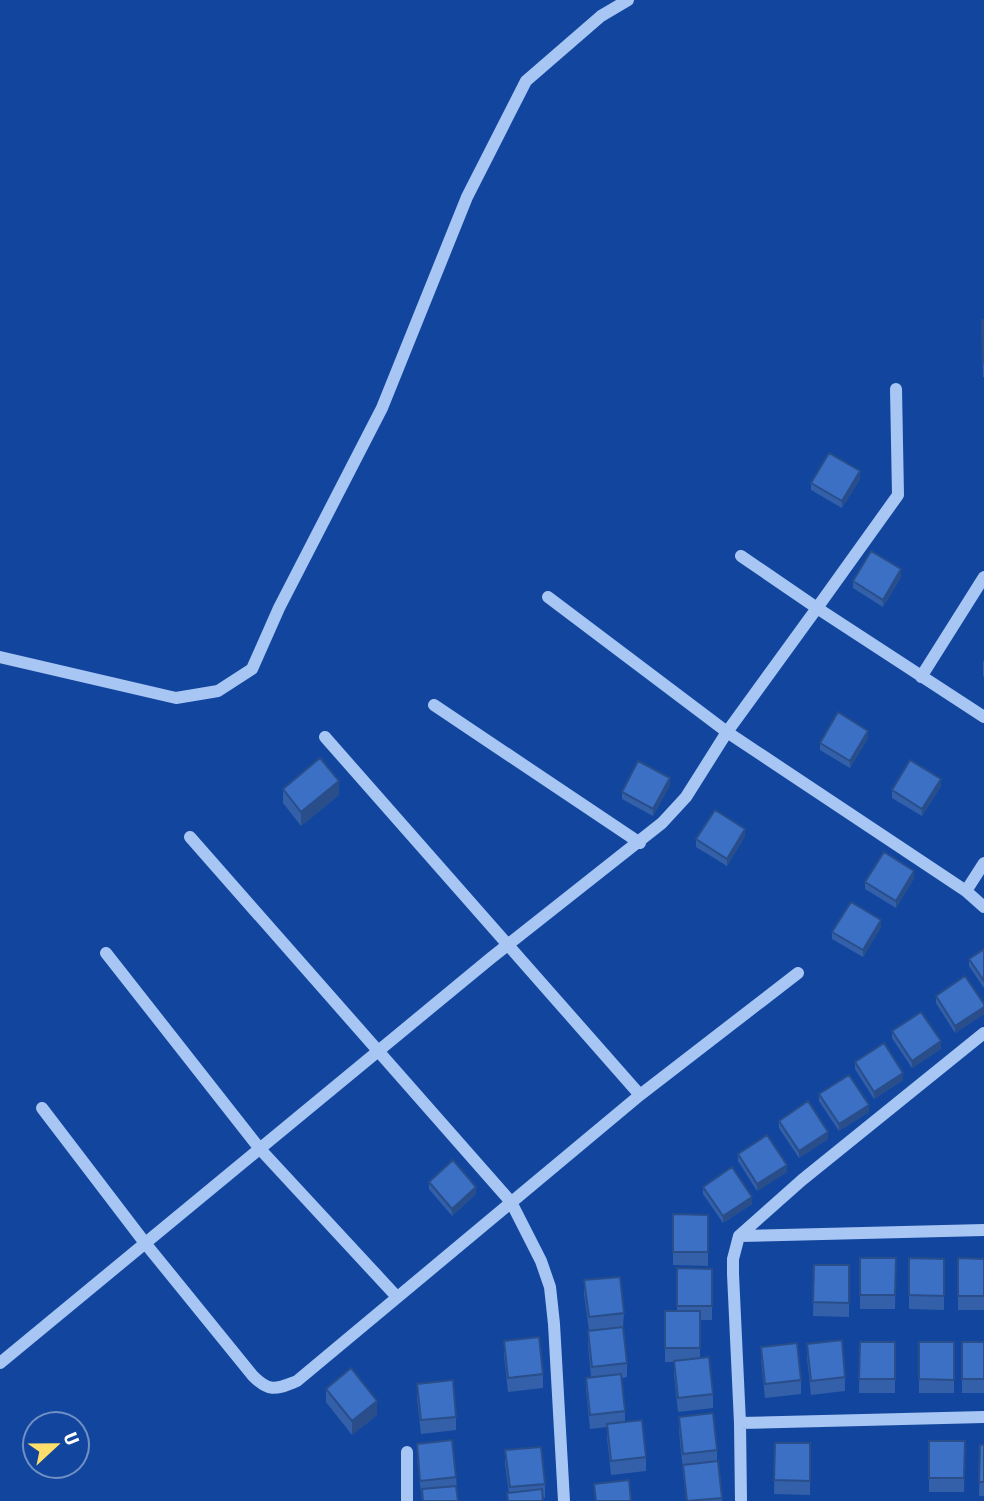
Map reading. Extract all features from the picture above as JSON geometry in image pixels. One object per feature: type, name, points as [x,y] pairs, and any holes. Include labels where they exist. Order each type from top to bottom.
[{"type":"street","points":[[0,657],[176,698],[218,691],[252,669],[279,608],[382,408],[467,197],[526,81],[601,16],[628,0]]},
{"type":"street","points":[[0,1363],[507,946],[640,843],[686,797],[727,732],[898,495],[896,390]]},
{"type":"street","points":[[741,556],[984,717]]},
{"type":"street","points":[[921,677],[984,576]]},
{"type":"street","points":[[548,597],[727,732],[966,891],[984,907]]},
{"type":"street","points":[[433,705],[640,843]]},
{"type":"street","points":[[325,737],[640,1095]]},
{"type":"street","points":[[190,837],[511,1202],[541,1261],[550,1287],[564,1501]]},
{"type":"street","points":[[966,891],[984,863]]},
{"type":"street","points":[[106,953],[260,1149],[397,1297]]},
{"type":"street","points":[[42,1108],[145,1244],[253,1376],[264,1386],[277,1389],[297,1381],[640,1095],[798,973]]},
{"type":"street","points":[[741,1501],[733,1267],[739,1236],[802,1180],[984,1033]]},
{"type":"street","points":[[739,1236],[984,1230]]},
{"type":"street","points":[[740,1423],[984,1417]]},
{"type":"street","points":[[407,1452],[407,1501]]},
{"type":"building","points":[[984,320],[984,363],[983,363]]},
{"type":"building","points":[[829,453],[860,471],[842,501],[811,483]]},
{"type":"building","points":[[871,551],[901,569],[883,600],[853,581]]},
{"type":"building","points":[[838,712],[868,731],[850,761],[820,743]]},
{"type":"building","points":[[320,758],[339,781],[301,812],[283,789]]},
{"type":"building","points":[[910,760],[941,779],[922,809],[892,790]]},
{"type":"building","points":[[638,761],[670,778],[653,809],[622,792]]},
{"type":"building","points":[[715,810],[745,829],[727,859],[696,839]]},
{"type":"building","points":[[884,852],[914,871],[896,901],[865,882]]},
{"type":"building","points":[[851,902],[881,920],[863,950],[832,932]]},
{"type":"building","points":[[984,949],[984,981],[969,959]]},
{"type":"building","points":[[965,976],[984,1007],[955,1026],[936,996]]},
{"type":"building","points":[[921,1012],[941,1041],[912,1061],[892,1031]]},
{"type":"building","points":[[884,1043],[903,1073],[874,1092],[855,1062]]},
{"type":"building","points":[[849,1075],[869,1105],[839,1124],[819,1094]]},
{"type":"building","points":[[808,1101],[828,1132],[799,1151],[779,1121]]},
{"type":"building","points":[[767,1135],[787,1165],[757,1184],[738,1154]]},
{"type":"building","points":[[453,1160],[476,1187],[452,1209],[429,1182]]},
{"type":"building","points":[[732,1167],[752,1197],[723,1216],[703,1187]]},
{"type":"building","points":[[673,1214],[708,1215],[708,1252],[673,1252]]},
{"type":"building","points":[[860,1258],[896,1258],[895,1295],[860,1295]]},
{"type":"building","points":[[909,1258],[944,1259],[944,1296],[909,1295]]},
{"type":"building","points":[[958,1258],[984,1259],[984,1296],[958,1296]]},
{"type":"building","points":[[814,1265],[849,1265],[849,1303],[813,1302]]},
{"type":"building","points":[[677,1268],[712,1269],[712,1306],[677,1306]]},
{"type":"building","points":[[620,1277],[624,1313],[589,1317],[584,1280]]},
{"type":"building","points":[[665,1311],[700,1311],[700,1348],[665,1348]]},
{"type":"building","points":[[623,1327],[627,1363],[592,1367],[588,1331]]},
{"type":"building","points":[[539,1337],[543,1374],[508,1378],[504,1341]]},
{"type":"building","points":[[842,1340],[845,1377],[811,1381],[807,1344]]},
{"type":"building","points":[[860,1342],[895,1342],[895,1379],[859,1379]]},
{"type":"building","points":[[919,1342],[954,1342],[954,1380],[919,1379]]},
{"type":"building","points":[[962,1342],[984,1342],[984,1379],[962,1379]]},
{"type":"building","points":[[797,1343],[801,1380],[765,1384],[761,1347]]},
{"type":"building","points":[[709,1357],[713,1394],[678,1398],[674,1361]]},
{"type":"building","points":[[351,1368],[377,1401],[352,1421],[326,1389]]},
{"type":"building","points":[[621,1374],[625,1411],[590,1415],[586,1378]]},
{"type":"building","points":[[453,1380],[456,1417],[421,1420],[417,1384]]},
{"type":"building","points":[[713,1413],[717,1450],[683,1454],[679,1417]]},
{"type":"building","points":[[642,1420],[646,1457],[611,1461],[607,1424]]},
{"type":"building","points":[[452,1440],[456,1477],[420,1481],[417,1444]]},
{"type":"building","points":[[929,1441],[965,1441],[964,1478],[929,1478]]},
{"type":"building","points":[[775,1443],[810,1443],[810,1481],[774,1480]]},
{"type":"building","points":[[980,1445],[984,1445],[984,1482],[979,1482]]},
{"type":"building","points":[[541,1447],[545,1484],[510,1487],[505,1450]]},
{"type":"building","points":[[718,1461],[722,1498],[687,1501],[683,1465]]},
{"type":"building","points":[[629,1480],[631,1501],[596,1501],[594,1484]]},
{"type":"building","points":[[456,1486],[458,1501],[423,1501],[422,1489]]},
{"type":"building","points":[[542,1489],[543,1501],[508,1501],[507,1493]]}]
